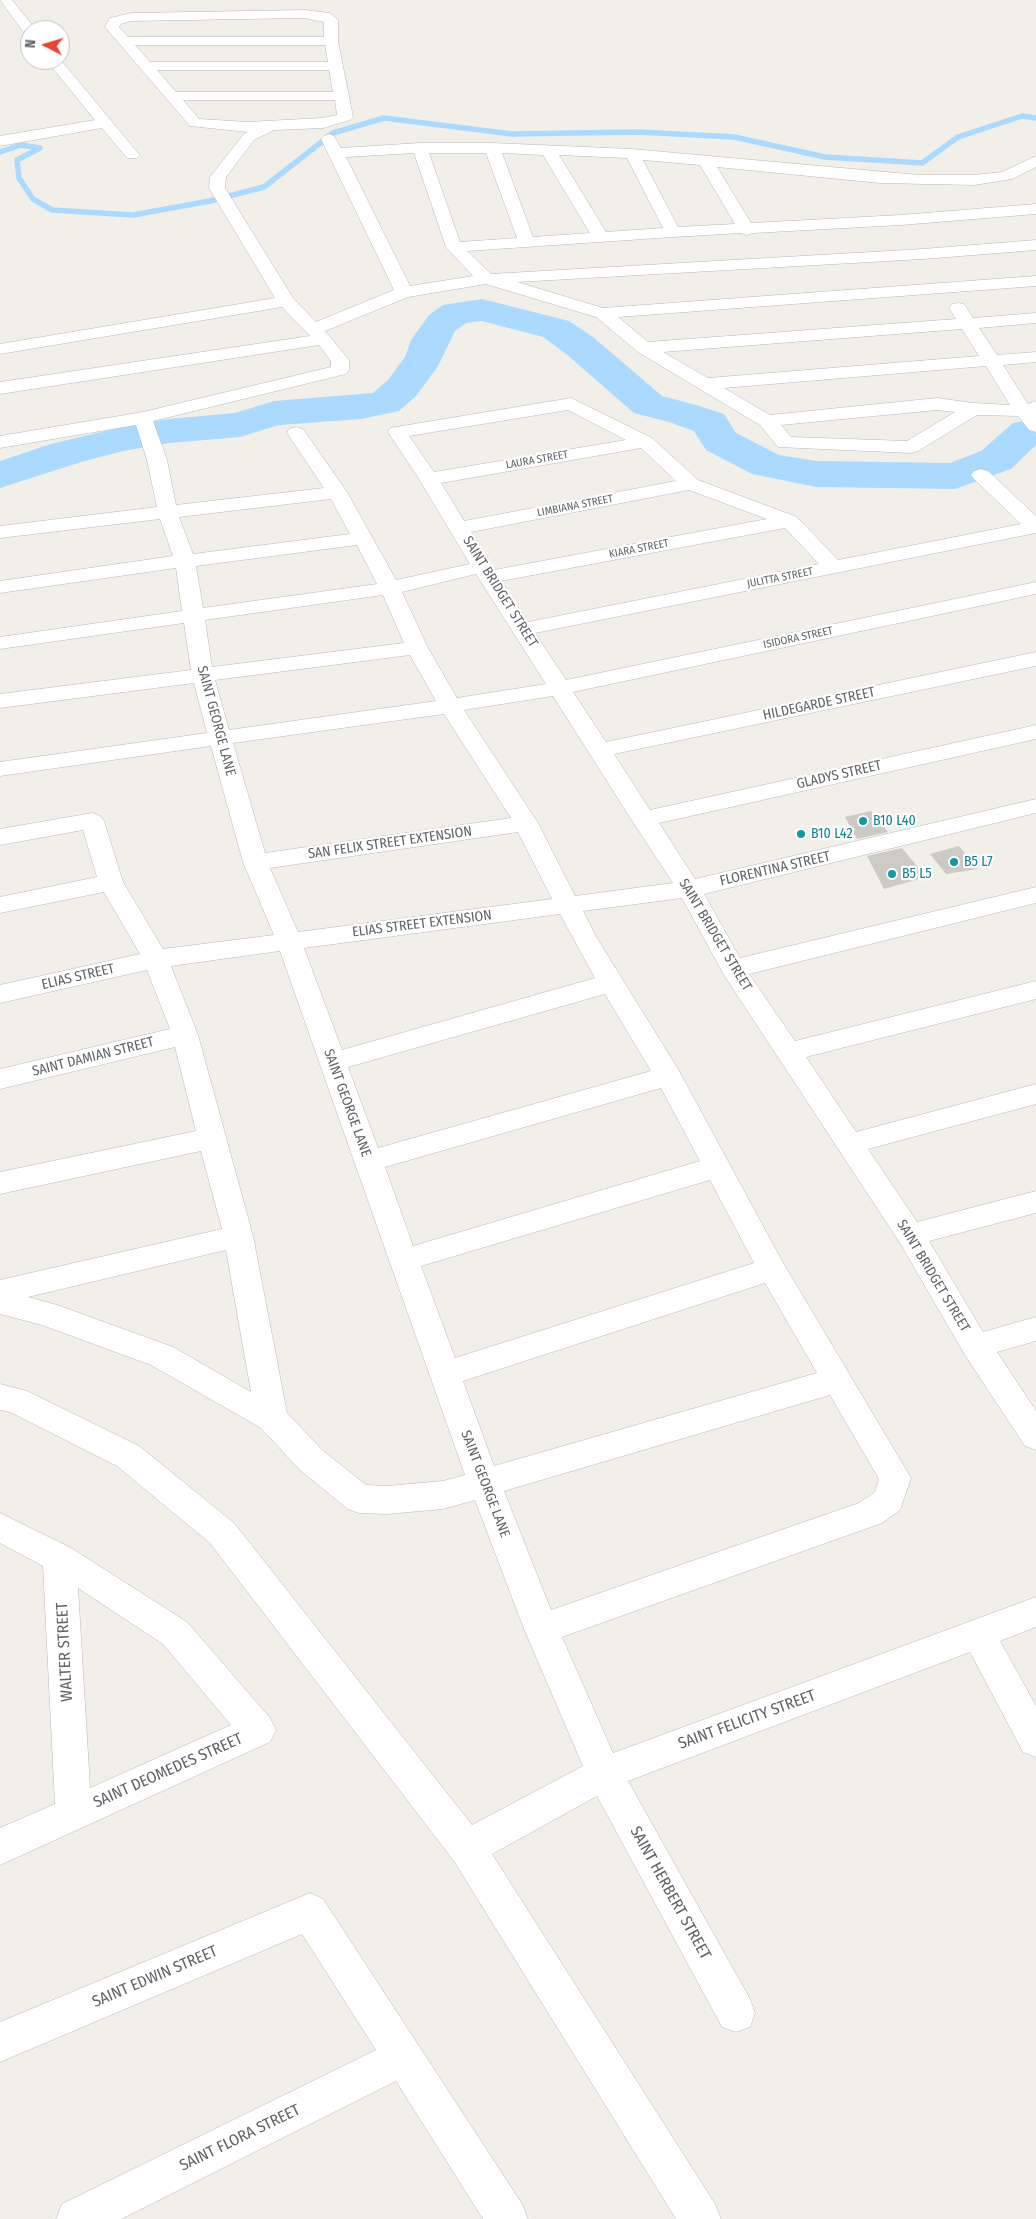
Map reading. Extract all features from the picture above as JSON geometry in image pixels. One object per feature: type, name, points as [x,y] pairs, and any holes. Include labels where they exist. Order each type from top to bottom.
[{"type":"street","points":[[5,0],[21,20]]},
{"type":"street","points":[[329,138],[345,117],[331,41],[331,20],[326,16],[304,14],[131,17],[115,21],[112,27],[195,123],[248,127],[272,125],[329,138],[420,148],[492,148],[632,154],[880,178],[974,180],[1006,176],[1036,161]]},
{"type":"street","points":[[124,41],[331,41]]},
{"type":"street","points":[[146,66],[336,66]]},
{"type":"street","points":[[62,70],[132,156]]},
{"type":"street","points":[[172,96],[341,96]]},
{"type":"street","points":[[0,141],[104,123]]},
{"type":"street","points":[[0,442],[145,421],[340,370],[340,360],[286,301],[217,188],[218,177],[249,137],[272,125]]},
{"type":"street","points":[[329,138],[404,292]]},
{"type":"street","points":[[420,148],[454,247],[473,268],[487,279],[602,313],[1036,281]]},
{"type":"street","points":[[492,148],[527,243]]},
{"type":"street","points":[[548,151],[601,237]]},
{"type":"street","points":[[632,154],[673,232]]},
{"type":"street","points":[[706,162],[746,230]]},
{"type":"street","points":[[880,178],[912,237],[991,360],[1029,409],[1036,426]]},
{"type":"street","points":[[0,388],[318,334],[404,292],[487,279],[912,237],[1036,210]]},
{"type":"street","points":[[454,247],[673,232],[746,230],[912,237],[1036,245]]},
{"type":"street","points":[[0,349],[286,301]]},
{"type":"street","points":[[602,313],[644,348],[767,421],[786,443],[911,447],[974,409]]},
{"type":"street","points":[[644,348],[1036,318]]},
{"type":"street","points":[[703,384],[1036,357]]},
{"type":"street","name":"SAINT BRIDGET STREET","points":[[645,442],[571,404],[397,432],[429,479],[485,572],[559,688],[601,750],[642,819],[689,889],[733,969],[790,1052],[910,1236],[976,1346],[1036,1437]]},
{"type":"street","points":[[767,421],[937,404],[974,409],[1029,409]]},
{"type":"street","name":"SAINT GEORGE LANE","points":[[145,421],[157,460],[168,513],[186,560],[192,617],[203,676],[255,862],[289,942],[484,1482],[542,1629],[604,1773]]},
{"type":"street","points":[[296,433],[337,492],[390,588],[417,648],[450,706],[526,823],[610,983],[668,1076],[772,1269],[895,1478],[889,1500],[870,1513],[542,1629]]},
{"type":"street","points":[[645,442],[690,484],[790,521],[833,568]]},
{"type":"street","name":"LAURA STREET","points":[[429,479],[645,442]]},
{"type":"street","points":[[981,476],[1036,527]]},
{"type":"street","name":"LIMBIANA STREET","points":[[460,528],[690,484]]},
{"type":"street","points":[[0,532],[337,492]]},
{"type":"street","name":"KIARA STREET","points":[[0,643],[390,588],[790,521]]},
{"type":"street","name":"JULITTA STREET","points":[[523,629],[1036,527]]},
{"type":"street","points":[[0,587],[186,560],[363,538]]},
{"type":"street","name":"ISIDORA STREET","points":[[0,769],[450,706],[559,688],[1036,588]]},
{"type":"street","points":[[0,701],[417,648]]},
{"type":"street","name":"HILDEGARDE STREET","points":[[601,750],[1036,659]]},
{"type":"street","name":"GLADYS STREET","points":[[642,819],[1036,732]]},
{"type":"street","name":"FLORENTINA STREET","points":[[689,889],[1036,806]]},
{"type":"street","points":[[0,837],[92,821],[111,882],[156,959],[185,1035],[238,1236],[272,1419]]},
{"type":"street","name":"SAN FELIX STREET EXTENSION","points":[[255,862],[526,823]]},
{"type":"street","points":[[0,905],[111,882]]},
{"type":"street","name":"ELIAS STREET EXTENSION","points":[[156,959],[689,889]]},
{"type":"street","points":[[733,969],[1036,895]]},
{"type":"street","name":"ELIAS STREET","points":[[0,994],[156,959]]},
{"type":"street","points":[[332,1062],[610,983]]},
{"type":"street","points":[[790,1052],[1036,990]]},
{"type":"street","name":"SAINT DAMIAN STREET","points":[[0,1079],[185,1035]]},
{"type":"street","points":[[368,1161],[668,1076]]},
{"type":"street","points":[[850,1144],[1036,1094]]},
{"type":"street","points":[[0,1184],[212,1138]]},
{"type":"street","points":[[404,1260],[717,1167]]},
{"type":"street","points":[[910,1236],[1036,1202]]},
{"type":"street","points":[[0,1292],[238,1236]]},
{"type":"street","points":[[445,1374],[772,1269]]},
{"type":"street","points":[[0,1302],[46,1314],[162,1356],[272,1419],[311,1460],[359,1499],[387,1500],[443,1495],[838,1380]]},
{"type":"street","points":[[976,1346],[1036,1329]]},
{"type":"street","points":[[0,1396],[16,1400],[128,1456],[222,1533],[468,1848],[700,2219]]},
{"type":"street","points":[[0,1527],[59,1558]]},
{"type":"street","name":"SAINT DEOMEDES STREET","points":[[0,1848],[258,1730],[175,1633],[59,1558]]},
{"type":"street","name":"WALTER STREET","points":[[59,1558],[74,1814]]},
{"type":"street","name":"SAINT FELICITY STREET","points":[[468,1848],[604,1773],[1036,1612]]},
{"type":"street","points":[[978,1634],[1036,1740]]},
{"type":"street","name":"SAINT HERBERT STREET","points":[[604,1773],[736,2013]]},
{"type":"street","name":"SAINT EDWIN STREET","points":[[0,2042],[310,1912],[403,2057]]},
{"type":"street","points":[[403,2057],[507,2219]]},
{"type":"street","name":"SAINT FLORA STREET","points":[[76,2219],[403,2057]]},
{"type":"building","name":"B10 L40","points":[[871,811],[888,832],[857,839],[845,817]]},
{"type":"building","name":"B5 L7","points":[[959,846],[978,869],[946,874],[930,854]]},
{"type":"building","points":[[902,848],[926,877],[884,889],[867,856]]},
{"type":"waterway","points":[[0,152],[21,145],[40,148],[17,160],[19,178],[33,199],[52,210],[133,215],[210,201],[264,187],[333,133],[384,118],[512,134],[638,132],[734,137],[825,157],[922,163],[958,137],[1022,116],[1036,118]]},
{"type":"waterway","points":[[0,475],[66,453],[122,439],[169,431],[240,425],[274,413],[361,407],[385,403],[402,388],[424,358],[430,340],[442,323],[456,313],[482,310],[556,329],[579,345],[648,405],[682,413],[710,423],[720,441],[767,465],[816,474],[955,476],[996,460],[1027,432],[1036,431]]},
{"type":"place","name":"B10 L40","points":[[863,821]]},
{"type":"place","name":"B10 L42","points":[[801,834]]},
{"type":"place","name":"B5 L7","points":[[954,862]]},
{"type":"place","name":"B5 L5","points":[[892,874]]}]
